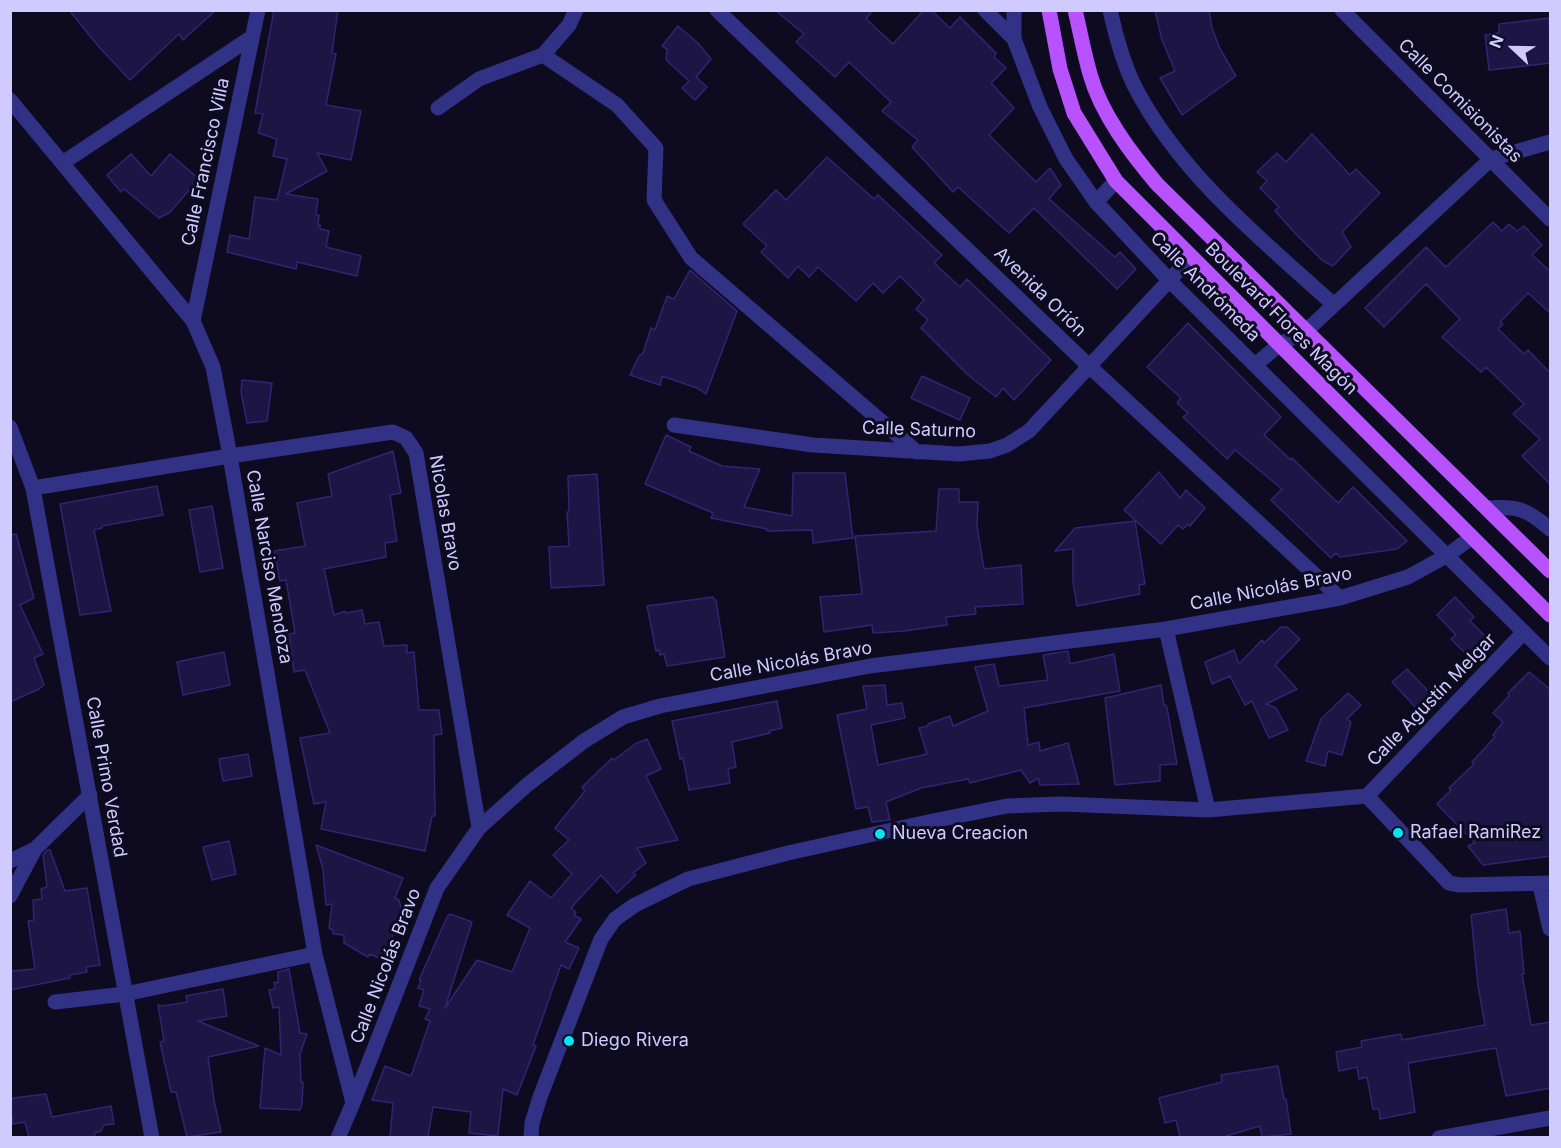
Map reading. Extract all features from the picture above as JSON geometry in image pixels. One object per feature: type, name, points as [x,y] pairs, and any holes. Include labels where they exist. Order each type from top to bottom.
[{"type":"main road","name":"Boulevard Flores Magón","points":[[1049,10],[1060,69],[1074,113],[1116,181],[1551,615]]},
{"type":"main road","name":"Boulevard Flores Magón","points":[[1075,10],[1090,76],[1110,118],[1130,151],[1157,184],[1551,571]]},
{"type":"street","name":"Calle Francisco Villa","points":[[193,321],[258,10]]},
{"type":"street","points":[[438,108],[478,79],[543,55],[569,25],[576,10]]},
{"type":"street","name":"Avenida Orión","points":[[717,10],[1089,366],[1340,598]]},
{"type":"street","name":"Calle Andrómeda","points":[[985,10],[1014,39],[1040,107],[1066,159],[1096,202],[1170,281],[1551,658]]},
{"type":"street","points":[[1014,10],[1014,39]]},
{"type":"street","points":[[1110,10],[1118,43],[1136,88],[1172,144],[1225,207],[1334,305]]},
{"type":"street","name":"Calle Comisionistas","points":[[1342,10],[1551,219]]},
{"type":"street","points":[[64,162],[252,37]]},
{"type":"street","points":[[543,55],[617,105],[656,148],[654,200],[692,258],[917,452]]},
{"type":"street","name":"Calle Narciso Mendoza","points":[[10,100],[64,162],[193,321],[213,367],[315,954],[353,1103]]},
{"type":"street","points":[[1255,365],[1280,344],[1306,331],[1491,159],[1551,142]]},
{"type":"street","points":[[1096,202],[1116,181]]},
{"type":"street","name":"Calle Saturno","points":[[674,425],[813,445],[959,454],[990,451],[1029,431],[1191,257]]},
{"type":"street","name":"Calle Primo Verdad","points":[[10,427],[17,440],[33,488],[152,1137]]},
{"type":"street","name":"Nicolas Bravo","points":[[33,488],[393,432],[406,438],[416,453],[479,828]]},
{"type":"street","points":[[1487,508],[1522,509],[1533,514],[1551,529]]},
{"type":"street","name":"Calle Nicolás Bravo","points":[[338,1137],[438,888],[479,828],[527,785],[584,741],[623,717],[660,706],[870,666],[1166,629],[1340,598],[1408,577],[1448,555],[1472,537]]},
{"type":"street","points":[[1166,629],[1208,810]]},
{"type":"street","name":"Calle Agustín Melgar","points":[[1367,796],[1524,632]]},
{"type":"street","points":[[10,896],[35,849],[90,795]]},
{"type":"street","points":[[531,1137],[532,1123],[540,1097],[601,939],[615,919],[635,904],[688,879],[788,853],[1007,806],[1061,804],[1208,810],[1367,796],[1449,884],[1545,884],[1551,929]]},
{"type":"street","points":[[10,861],[35,849]]},
{"type":"street","points":[[55,1002],[125,994],[315,954]]},
{"type":"street","points":[[1439,1137],[1551,1118]]},
{"type":"building","points":[[69,10],[216,10],[183,40],[179,34],[130,80]]},
{"type":"building","points":[[274,10],[338,10],[332,53],[336,54],[326,105],[361,111],[351,160],[317,153],[327,171],[286,194],[318,199],[316,215],[319,215],[318,225],[320,229],[329,231],[326,247],[361,256],[357,276],[297,262],[296,269],[227,252],[230,235],[249,239],[255,197],[277,200],[287,159],[273,156],[277,139],[258,133],[263,114],[255,113]]},
{"type":"building","points":[[775,10],[873,10],[866,19],[893,44],[924,10],[931,10],[950,28],[960,17],[996,53],[994,57],[1006,68],[991,83],[1014,108],[989,135],[1036,182],[1050,168],[1061,185],[1049,199],[1115,257],[1120,252],[1136,269],[1117,289],[1034,208],[1009,233],[958,187],[953,192],[912,147],[918,140],[882,111],[891,102],[849,62],[835,77],[796,42],[804,34]]},
{"type":"building","points":[[1155,10],[1209,10],[1212,28],[1220,49],[1236,76],[1182,115],[1160,78],[1175,71],[1162,40]]},
{"type":"building","points":[[1549,18],[1551,63],[1489,70],[1485,35],[1499,33],[1499,24]]},
{"type":"building","points":[[678,26],[698,43],[711,59],[696,77],[707,87],[695,100],[682,88],[689,81],[666,60],[667,49],[662,46]]},
{"type":"building","points":[[1312,134],[1350,175],[1356,169],[1380,193],[1342,232],[1351,247],[1333,266],[1323,261],[1275,211],[1279,207],[1260,188],[1267,181],[1257,172],[1277,153],[1286,162]]},
{"type":"building","points":[[131,154],[151,176],[170,154],[199,179],[169,213],[159,218],[124,189],[121,192],[107,175]]},
{"type":"building","points":[[827,157],[874,199],[878,195],[942,255],[934,263],[960,287],[967,279],[1051,360],[1014,400],[1003,388],[996,397],[968,375],[921,328],[928,320],[916,309],[924,300],[900,276],[883,293],[873,283],[856,301],[818,267],[809,277],[798,266],[788,278],[761,252],[767,246],[743,224],[776,190],[786,200]]},
{"type":"building","points":[[1493,222],[1502,231],[1509,224],[1517,231],[1524,226],[1542,245],[1532,255],[1551,272],[1551,314],[1528,293],[1500,322],[1503,324],[1498,329],[1524,354],[1528,350],[1551,374],[1551,485],[1522,456],[1540,439],[1513,414],[1524,404],[1486,367],[1481,372],[1442,337],[1460,319],[1426,284],[1384,327],[1365,308],[1426,247],[1446,267]]},
{"type":"building","points":[[690,270],[737,311],[706,394],[697,388],[662,376],[660,385],[630,375],[639,356],[643,353],[651,328],[655,330],[667,296],[674,299]]},
{"type":"building","points":[[1188,323],[1281,417],[1264,435],[1291,460],[1292,458],[1338,503],[1353,487],[1407,541],[1397,549],[1340,557],[1336,553],[1331,558],[1271,500],[1282,489],[1235,450],[1227,459],[1183,417],[1188,413],[1177,403],[1181,398],[1147,367]]},
{"type":"building","points":[[922,376],[970,398],[960,420],[911,398]]},
{"type":"building","points":[[242,380],[272,383],[267,421],[247,423],[241,392]]},
{"type":"building","points":[[666,435],[691,447],[689,451],[722,466],[760,469],[744,507],[792,516],[793,473],[845,473],[853,538],[813,543],[812,530],[767,531],[767,529],[711,518],[713,513],[645,484]]},
{"type":"building","points":[[393,451],[401,493],[390,495],[397,541],[385,543],[386,557],[324,569],[334,615],[345,611],[346,613],[362,610],[365,624],[379,622],[384,646],[407,645],[407,653],[414,652],[419,710],[439,710],[442,734],[434,735],[435,816],[432,816],[425,851],[321,829],[326,802],[314,804],[300,738],[330,733],[305,670],[294,672],[289,634],[295,633],[286,580],[280,581],[274,551],[305,546],[297,503],[332,496],[328,474]]},
{"type":"building","points":[[1159,472],[1180,498],[1186,490],[1205,508],[1190,526],[1188,524],[1183,529],[1178,525],[1161,544],[1124,510]]},
{"type":"building","points":[[597,474],[604,585],[551,588],[549,547],[569,546],[568,476]]},
{"type":"building","points":[[157,486],[163,515],[102,526],[94,530],[111,611],[80,615],[60,504]]},
{"type":"building","points":[[939,489],[959,489],[959,502],[978,502],[977,526],[984,569],[1021,565],[1023,604],[975,607],[976,614],[946,617],[947,625],[873,633],[872,625],[824,632],[820,597],[862,594],[855,536],[936,531]]},
{"type":"building","points":[[212,506],[223,568],[200,572],[189,510]]},
{"type":"building","points":[[1135,521],[1145,584],[1139,585],[1140,594],[1077,606],[1073,582],[1073,549],[1055,551],[1075,528]]},
{"type":"building","points":[[16,534],[34,598],[20,605],[43,654],[34,658],[44,685],[10,702],[10,535]]},
{"type":"building","points":[[713,597],[716,600],[725,657],[667,666],[664,654],[660,655],[659,650],[656,651],[647,606]]},
{"type":"building","points":[[1455,597],[1474,617],[1470,621],[1489,640],[1471,659],[1451,639],[1456,635],[1437,615]]},
{"type":"building","points":[[1281,627],[1287,627],[1300,639],[1275,665],[1297,689],[1266,704],[1276,708],[1288,730],[1269,738],[1252,701],[1245,705],[1230,676],[1212,684],[1205,662],[1234,650],[1239,664],[1262,640],[1264,643]]},
{"type":"building","points":[[1068,651],[1070,664],[1114,654],[1120,691],[1024,708],[1028,745],[1039,742],[1040,751],[1068,743],[1079,784],[1040,785],[1038,778],[1030,783],[1021,770],[970,783],[968,779],[921,788],[886,802],[890,820],[872,822],[868,807],[856,809],[837,715],[867,709],[863,686],[885,685],[887,705],[902,703],[905,718],[871,725],[878,765],[927,754],[919,728],[950,716],[953,726],[988,711],[975,667],[994,664],[999,686],[1048,680],[1043,655]]},
{"type":"building","points":[[224,652],[230,685],[183,695],[177,662]]},
{"type":"building","points":[[1407,669],[1432,695],[1417,709],[1392,682]]},
{"type":"building","points":[[1529,672],[1551,690],[1551,856],[1483,865],[1468,846],[1475,843],[1437,804],[1495,737],[1493,735],[1503,722],[1493,713],[1509,696],[1508,693]]},
{"type":"building","points":[[1161,685],[1177,764],[1160,765],[1160,781],[1115,785],[1105,698]]},
{"type":"building","points":[[1348,693],[1361,705],[1347,719],[1351,722],[1342,755],[1328,751],[1325,766],[1306,761],[1321,719]]},
{"type":"building","points":[[777,701],[782,728],[732,742],[736,767],[728,769],[730,783],[689,790],[683,758],[680,759],[672,721]]},
{"type":"building","points":[[647,739],[661,769],[646,776],[678,840],[637,848],[646,863],[633,873],[636,875],[617,893],[601,875],[571,908],[576,912],[574,915],[581,919],[565,942],[579,948],[569,969],[561,965],[533,1045],[536,1046],[517,1095],[503,1089],[498,1136],[469,1133],[471,1112],[433,1107],[428,1137],[390,1137],[393,1103],[372,1100],[385,1066],[411,1076],[430,1021],[425,1019],[430,1009],[419,1006],[424,990],[418,988],[421,980],[419,980],[447,917],[450,914],[472,922],[445,1008],[477,960],[512,972],[530,928],[507,915],[530,881],[551,898],[572,874],[553,855],[569,840],[555,828],[585,791],[582,787],[612,758],[614,760],[635,744]]},
{"type":"building","points":[[248,754],[252,776],[223,781],[219,759]]},
{"type":"building","points":[[229,841],[236,874],[212,880],[203,847]]},
{"type":"building","points":[[316,845],[403,878],[395,898],[399,900],[403,915],[381,959],[370,954],[368,957],[344,943],[344,935],[333,934],[333,930],[329,928],[332,904],[326,905],[323,869]]},
{"type":"building","points":[[50,850],[65,891],[87,888],[100,965],[86,967],[87,972],[70,975],[70,978],[10,990],[10,971],[35,969],[28,921],[34,920],[33,900],[42,899],[41,889],[47,887],[43,855]]},
{"type":"building","points":[[1506,909],[1509,933],[1520,931],[1524,974],[1522,974],[1531,1025],[1551,1022],[1551,1088],[1506,1096],[1496,1048],[1408,1063],[1415,1112],[1380,1119],[1379,1109],[1373,1109],[1367,1077],[1359,1079],[1357,1067],[1339,1071],[1336,1052],[1362,1047],[1361,1041],[1401,1034],[1402,1040],[1485,1025],[1478,986],[1471,915]]},
{"type":"building","points":[[289,969],[300,1033],[307,1034],[300,1054],[301,1082],[303,1082],[302,1105],[300,1110],[260,1108],[265,1048],[281,1055],[279,1007],[273,1008],[269,990],[275,989],[274,982],[278,983],[278,972]]},
{"type":"building","points":[[223,989],[227,1016],[198,1021],[259,1046],[208,1057],[221,1132],[187,1137],[176,1092],[171,1092],[160,1042],[164,1041],[158,1005],[187,1002],[186,996]]},
{"type":"building","points":[[1278,1066],[1291,1134],[1262,1137],[1260,1126],[1223,1137],[1180,1137],[1176,1120],[1165,1123],[1159,1098],[1222,1082],[1221,1075]]},
{"type":"building","points":[[46,1094],[52,1117],[111,1106],[114,1124],[104,1125],[101,1131],[94,1133],[95,1137],[29,1137],[25,1122],[13,1124],[10,1104],[13,1098]]},
{"type":"place","name":"Rafael RamiRez","points":[[1398,833]]},
{"type":"place","name":"Nueva Creacion","points":[[880,834]]},
{"type":"place","name":"Diego Rivera","points":[[569,1041]]}]
